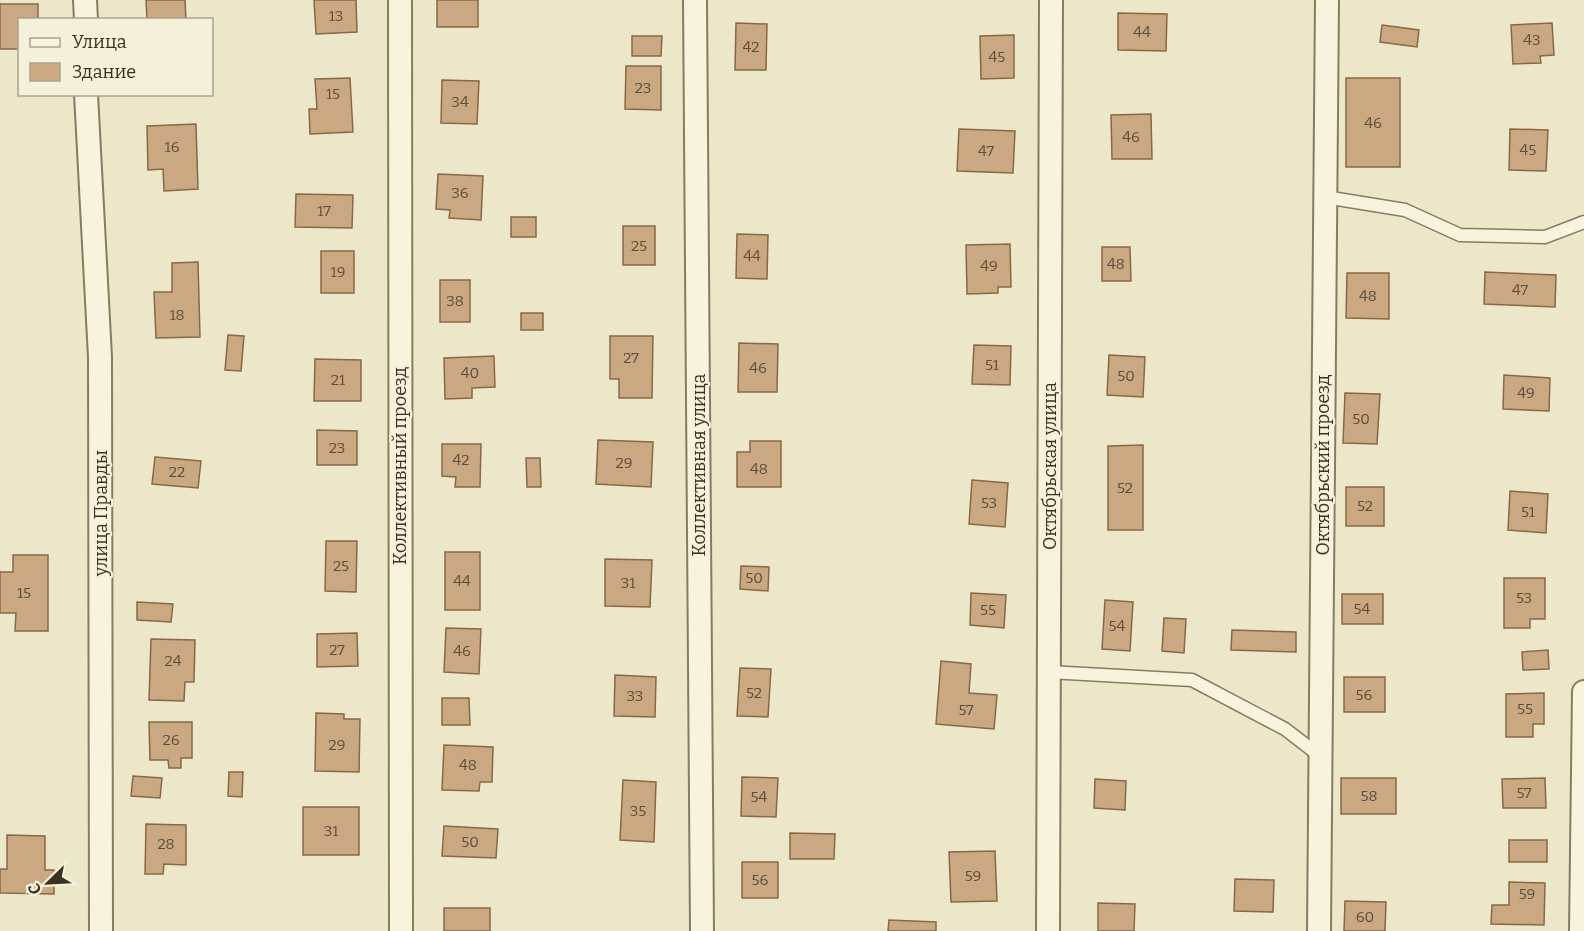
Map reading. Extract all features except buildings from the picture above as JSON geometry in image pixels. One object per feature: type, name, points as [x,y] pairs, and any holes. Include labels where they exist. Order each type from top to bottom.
[{"type":"street","points":[[86,0],[86,18]]},
{"type":"street","name":"Коллективный проезд","points":[[400,0],[401,931]]},
{"type":"street","name":"Коллективная улица","points":[[695,0],[702,931]]},
{"type":"street","name":"Октябрьская улица","points":[[1048,931],[1051,0]]},
{"type":"street","name":"Октябрьский проезд","points":[[1319,931],[1327,0]]},
{"type":"street","name":"улица Правды","points":[[86,96],[100,357],[101,931]]},
{"type":"street","points":[[1581,931],[1584,692]]},
{"type":"lane","points":[[1325,197],[1405,210],[1460,235],[1545,237],[1584,222]]},
{"type":"lane","points":[[1049,672],[1192,680],[1285,729],[1321,756]]}]
